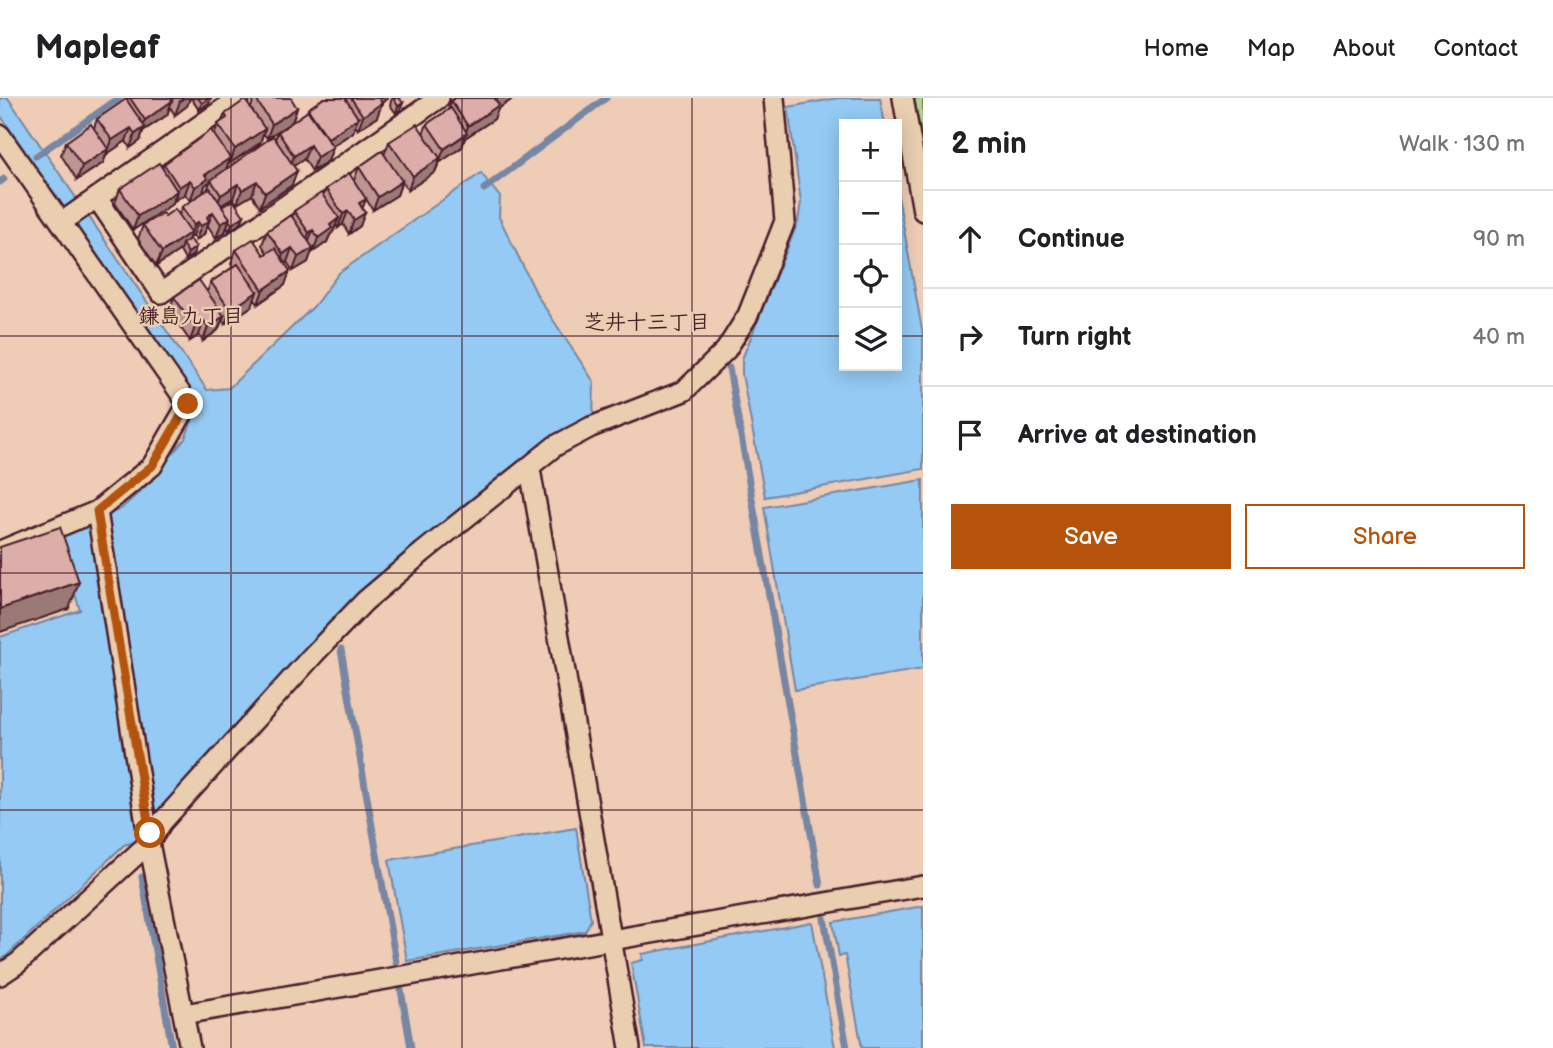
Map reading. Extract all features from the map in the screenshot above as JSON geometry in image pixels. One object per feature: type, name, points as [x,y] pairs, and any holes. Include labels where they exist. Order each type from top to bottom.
[{"type":"street","points":[[62,222],[239,98]]},
{"type":"street","points":[[93,201],[161,293],[439,98]]},
{"type":"street","points":[[0,975],[18,963],[150,838],[365,601],[555,446],[592,427],[684,391],[707,372],[726,350],[748,315],[785,221],[774,98]]},
{"type":"street","points":[[903,98],[923,211]]},
{"type":"street","points":[[0,135],[188,404],[152,466],[98,514],[0,551]]},
{"type":"street","points":[[530,469],[630,1048]]},
{"type":"street","points":[[98,514],[150,838],[190,1048]]},
{"type":"street","points":[[184,1013],[923,886]]},
{"type":"green space","points":[[914,98],[923,98],[923,141],[922,141]]},
{"type":"water","points":[[0,98],[8,98],[207,390],[229,388],[314,306],[339,273],[481,173],[500,197],[499,217],[538,297],[594,382],[593,422],[359,598],[138,841],[124,845],[0,962],[0,637],[80,610],[57,536],[121,509],[144,488],[185,439],[199,402],[0,115]]},
{"type":"water","points":[[838,98],[880,98],[884,119],[839,119],[839,371],[902,371],[902,219],[923,335],[923,469],[765,497],[742,374],[742,359],[798,222],[801,202],[788,107]]},
{"type":"water","points":[[923,480],[923,669],[795,690],[764,507]]},
{"type":"water","points":[[576,828],[591,920],[585,931],[407,961],[389,860]]},
{"type":"water","points":[[923,906],[923,1048],[862,1048],[845,955],[839,956],[833,922]]},
{"type":"water","points":[[812,922],[835,1048],[646,1048],[631,963],[643,960],[642,954]]},
{"type":"building","points":[[130,98],[170,98],[172,101],[145,120]]},
{"type":"building","points":[[255,98],[291,98],[297,108],[272,124]]},
{"type":"building","points":[[324,98],[345,98],[358,118],[328,138],[308,109]]},
{"type":"building","points":[[351,98],[379,98],[382,103],[363,116]]},
{"type":"building","points":[[393,98],[399,98],[403,103],[398,106]]},
{"type":"building","points":[[455,98],[494,98],[499,105],[468,126],[451,101]]},
{"type":"building","points":[[126,99],[145,127],[135,134],[131,128],[112,140],[97,119]]},
{"type":"building","points":[[245,100],[265,129],[235,149],[218,124],[227,118],[225,114]]},
{"type":"building","points":[[451,108],[467,133],[444,149],[427,124]]},
{"type":"building","points":[[308,111],[333,147],[317,157],[310,145],[294,156],[278,132]]},
{"type":"building","points":[[91,124],[108,149],[82,166],[66,142]]},
{"type":"building","points":[[417,124],[440,158],[413,176],[389,142]]},
{"type":"building","points":[[211,130],[230,158],[205,175],[208,179],[195,187],[190,180],[179,187],[164,164]]},
{"type":"building","points":[[273,136],[297,171],[265,193],[257,181],[242,190],[238,184],[221,195],[211,180]]},
{"type":"building","points":[[382,151],[402,181],[378,197],[359,167]]},
{"type":"building","points":[[159,163],[177,191],[138,216],[120,189]]},
{"type":"building","points":[[349,173],[366,199],[359,203],[365,213],[354,220],[348,211],[343,214],[326,189]]},
{"type":"building","points":[[210,188],[230,218],[221,224],[213,212],[207,217],[209,221],[201,226],[198,222],[194,225],[182,207]]},
{"type":"building","points":[[321,193],[339,218],[330,225],[332,228],[318,238],[313,230],[309,233],[294,211]]},
{"type":"building","points":[[233,200],[244,216],[232,224],[222,207]]},
{"type":"building","points":[[175,209],[191,232],[162,252],[143,225]]},
{"type":"building","points":[[291,215],[313,248],[298,257],[292,248],[283,254],[267,231]]},
{"type":"building","points":[[190,239],[196,247],[188,253],[182,244]]},
{"type":"building","points":[[253,239],[264,255],[275,248],[290,271],[263,290],[236,250]]},
{"type":"building","points":[[238,264],[257,292],[230,310],[211,282]]},
{"type":"building","points":[[199,280],[224,316],[208,327],[204,321],[195,327],[174,297]]},
{"type":"building","points":[[60,527],[79,582],[0,609],[0,547]]},
{"type":"waterway","points":[[36,156],[119,98]]},
{"type":"waterway","points":[[484,189],[606,98]]},
{"type":"waterway","points":[[0,182],[4,179]]},
{"type":"waterway","points":[[729,368],[820,885]]},
{"type":"waterway","points":[[341,650],[396,962]]},
{"type":"waterway","points":[[142,877],[172,1048]]},
{"type":"waterway","points":[[824,918],[847,1048]]},
{"type":"waterway","points":[[401,990],[411,1048]]},
{"type":"district","name":"鎌島九丁目","points":[[191,316]]},
{"type":"district","name":"芝井十三丁目","points":[[647,322]]},
{"type":"route","points":[[150,833],[97,511],[152,466],[188,404]]}]
